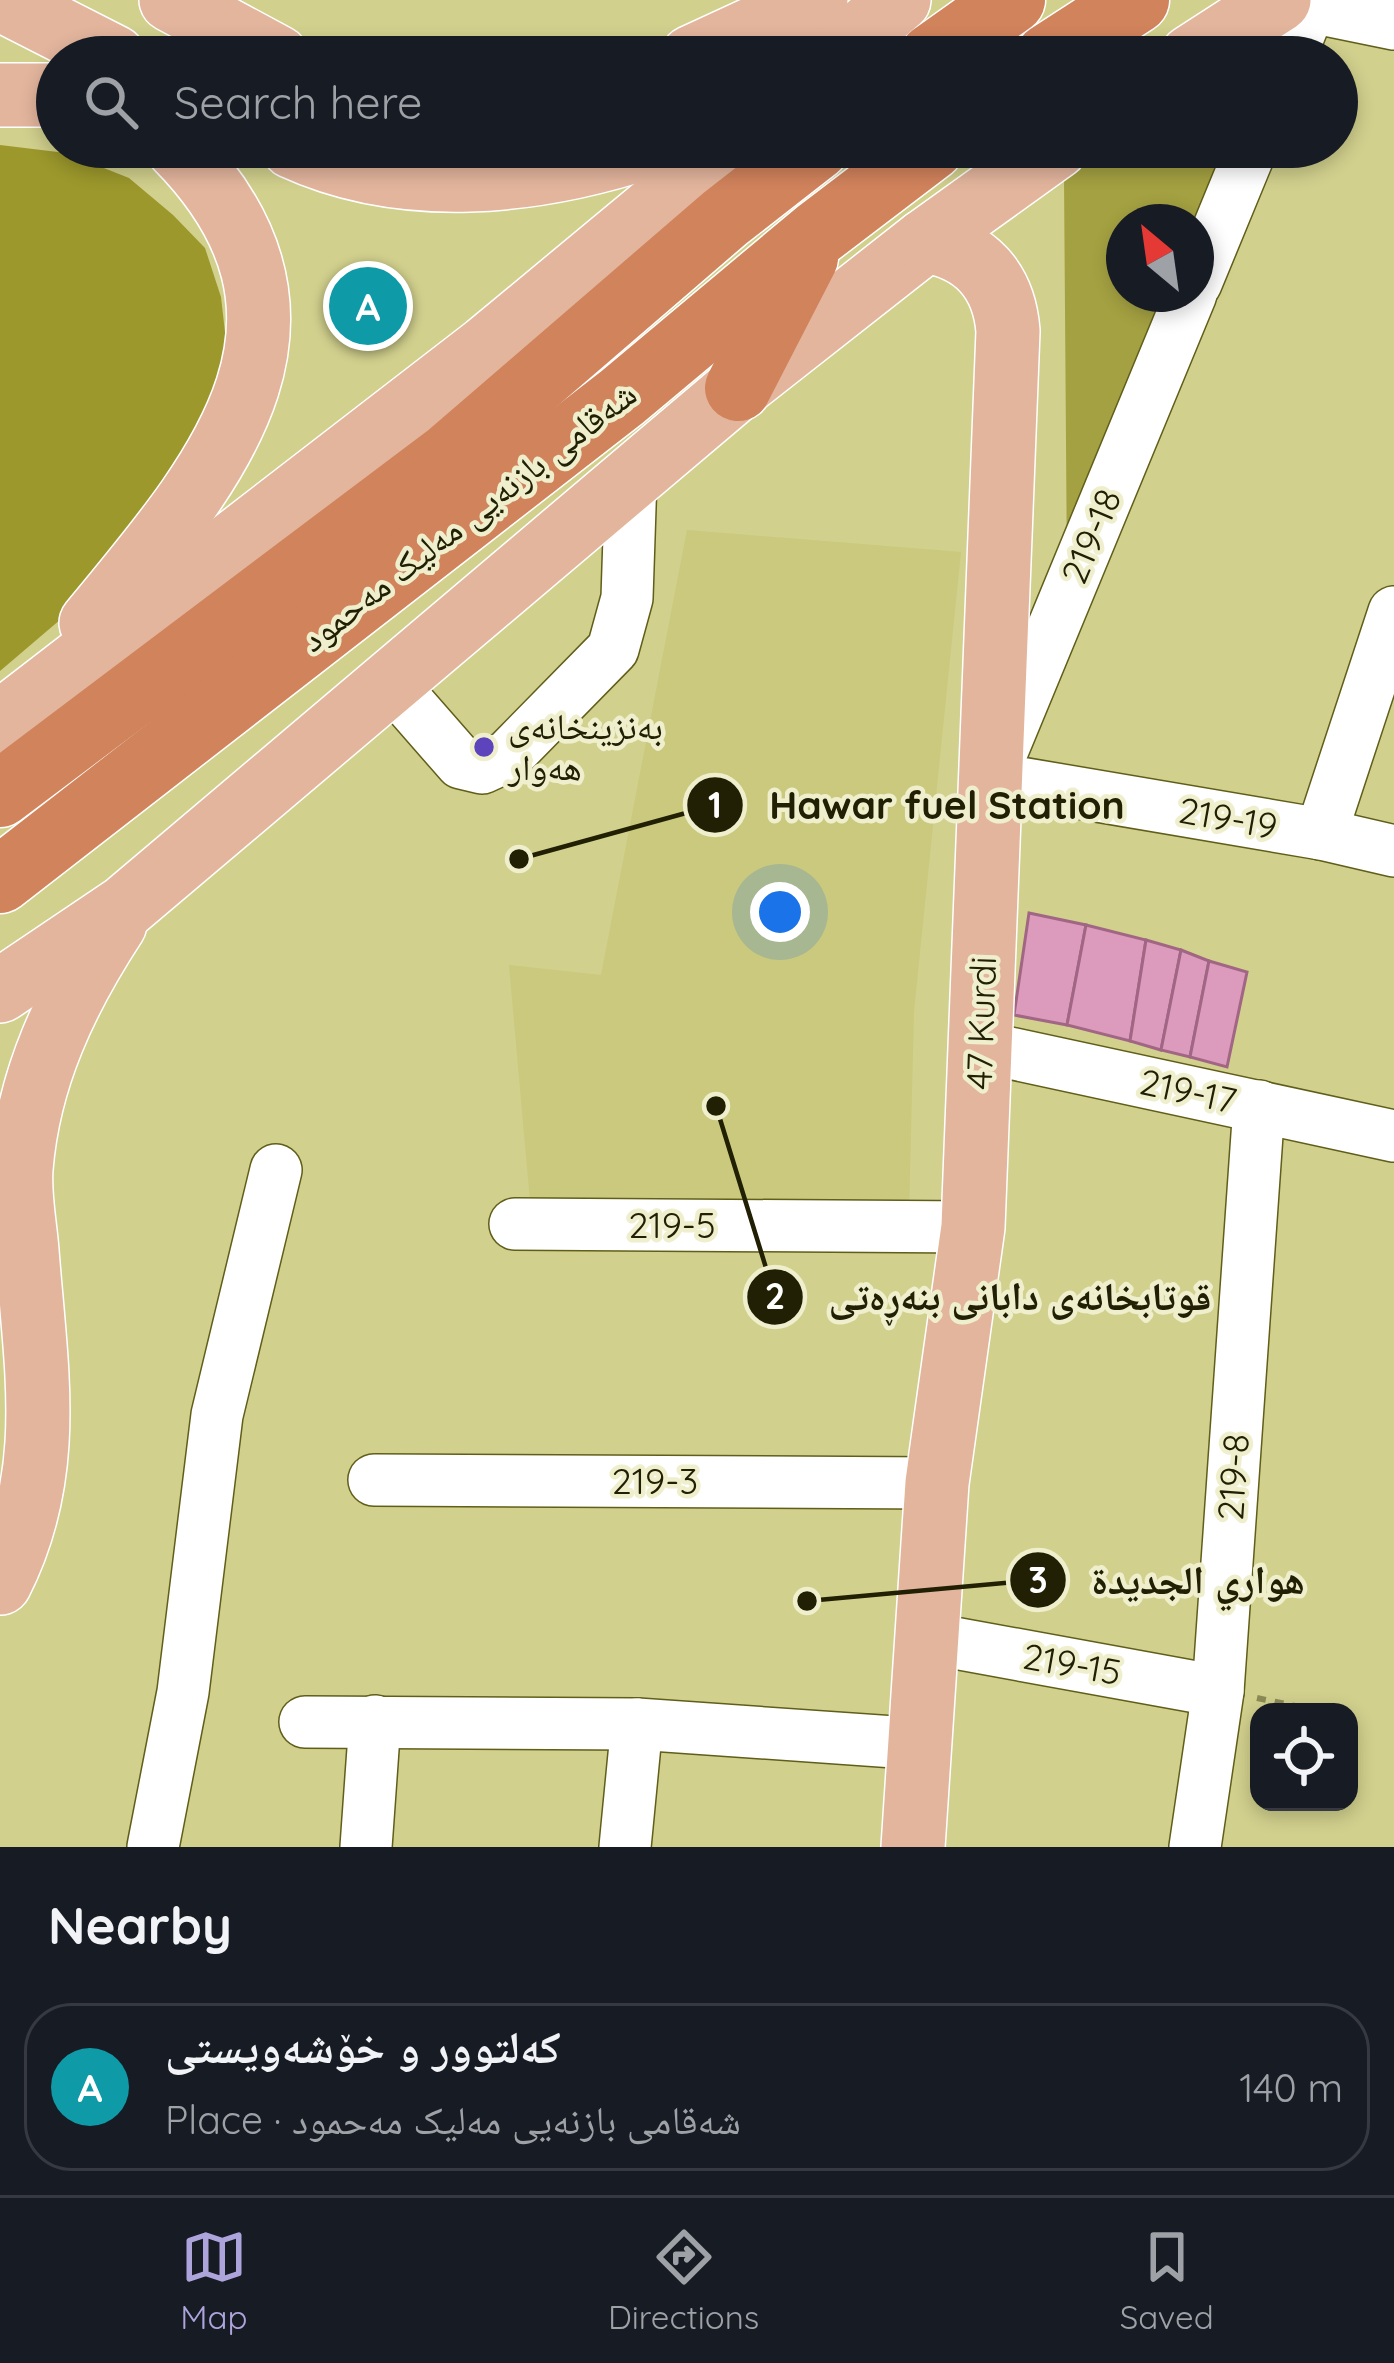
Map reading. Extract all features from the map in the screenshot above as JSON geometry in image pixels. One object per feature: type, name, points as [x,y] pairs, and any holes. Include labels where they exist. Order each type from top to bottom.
[{"type":"highway","points":[[961,36],[1012,0]]},
{"type":"highway","points":[[1080,36],[1136,0]]},
{"type":"highway","name":"شەقامی بازنەیی مەلیک مەحمود","points":[[0,794],[450,455],[789,168]]},
{"type":"highway","name":"شەقامی بازنەیی مەلیک مەحمود","points":[[0,880],[622,397],[903,168]]},
{"type":"highway","points":[[738,388],[818,233]]},
{"type":"main road","points":[[2,0],[73,36]]},
{"type":"main road","points":[[171,0],[238,36]]},
{"type":"main road","points":[[738,36],[816,0]]},
{"type":"main road","points":[[857,36],[899,0]]},
{"type":"main road","points":[[1233,36],[1301,2]]},
{"type":"main road","points":[[0,95],[36,95]]},
{"type":"main road","points":[[9,717],[192,499],[241,412],[258,330],[252,271],[227,210],[194,168]]},
{"type":"main road","points":[[361,168],[466,181],[571,168]]},
{"type":"main road","points":[[9,717],[487,347],[703,168]]},
{"type":"main road","points":[[0,991],[126,906],[738,388],[1027,168]]},
{"type":"main road","name":"47 Kurdi","points":[[913,1847],[937,1483],[973,1227],[1006,312],[1001,293],[978,262],[962,251],[925,241]]},
{"type":"main road","points":[[0,1583],[21,1542],[40,1452],[21,1171],[39,1067],[76,983],[126,906]]},
{"type":"street","points":[[1294,36],[1301,2],[1394,24]]},
{"type":"street","points":[[1214,239],[1243,168]]},
{"type":"street","name":"219-18","points":[[991,778],[1185,312]]},
{"type":"street","points":[[391,683],[460,764],[491,767],[508,756],[613,649],[627,598],[631,476]]},
{"type":"street","points":[[1321,834],[1394,612]]},
{"type":"street","name":"219-19","points":[[991,778],[1321,834],[1394,851]]},
{"type":"street","name":"219-17","points":[[982,1047],[1394,1136]]},
{"type":"street","name":"219-8","points":[[1195,1847],[1218,1690],[1259,1106]]},
{"type":"street","points":[[153,1847],[183,1692],[217,1415],[276,1170]]},
{"type":"street","name":"219-5","points":[[515,1224],[973,1227]]},
{"type":"street","name":"219-3","points":[[374,1480],[937,1483]]},
{"type":"street","name":"219-15","points":[[927,1638],[1218,1690]]},
{"type":"street","points":[[365,1847],[375,1721]]},
{"type":"street","points":[[305,1722],[638,1724],[922,1744]]},
{"type":"street","points":[[625,1847],[638,1724]]},
{"type":"path","points":[[1218,1690],[1281,1703]]},
{"type":"shaded area","points":[[0,145],[36,149],[36,168],[104,168],[129,178],[173,215],[205,248],[221,297],[226,341],[220,398],[88,596],[0,671]]},
{"type":"shaded area","points":[[1077,168],[1221,168],[1204,204],[1106,204],[1106,312],[1168,312],[1067,574],[1064,177]]},
{"type":"shaded area","points":[[687,530],[961,552],[914,1011],[909,1213],[530,1201],[509,965],[601,975]]},
{"type":"building","points":[[1029,913],[1086,925],[1067,1025],[1014,1015]]},
{"type":"building","points":[[1086,925],[1146,940],[1130,1041],[1067,1025]]},
{"type":"building","points":[[1146,940],[1181,950],[1161,1050],[1130,1041]]},
{"type":"building","points":[[1181,950],[1209,961],[1190,1057],[1161,1050]]},
{"type":"building","points":[[1209,961],[1247,972],[1227,1067],[1190,1057]]},
{"type":"place","name":"کەلتوور و خۆشەویستی","points":[[368,306]]},
{"type":"place","name":"بەنزینخانەی ھەوار","points":[[484,747]]},
{"type":"place","name":"Hawar fuel Station","points":[[519,859]]},
{"type":"place","name":"قوتابخانەی دابانی بنەڕەتی","points":[[716,1106]]},
{"type":"place","name":"هواري الجديدة","points":[[807,1601]]}]
